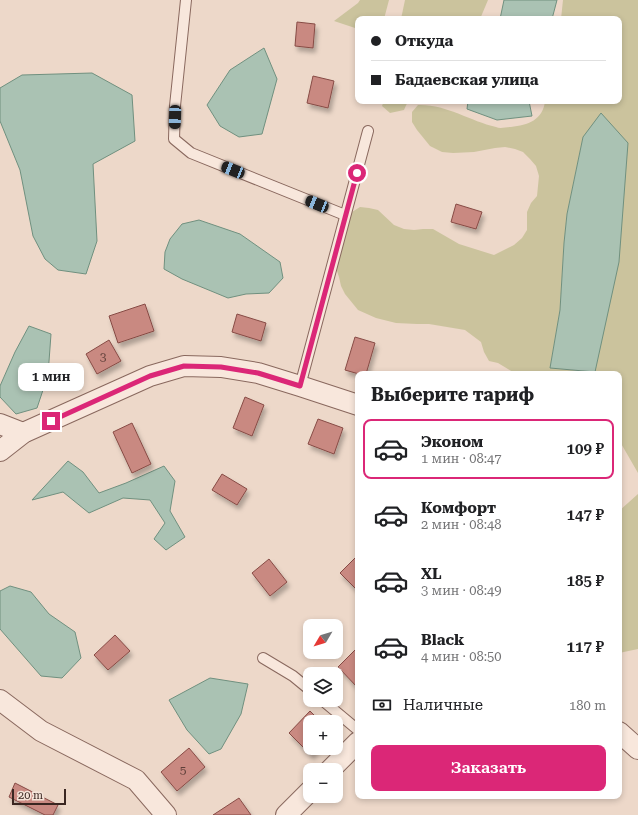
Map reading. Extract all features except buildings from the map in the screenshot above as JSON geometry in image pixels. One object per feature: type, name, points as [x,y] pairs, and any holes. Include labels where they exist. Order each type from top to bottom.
[{"type":"street","points":[[0,451],[23,433],[150,376],[184,366],[221,367],[258,373],[355,404]]},
{"type":"street","points":[[0,424],[23,433]]},
{"type":"street","points":[[0,700],[41,731],[136,780],[166,815]]},
{"type":"street","points":[[622,735],[638,749]]},
{"type":"street","points":[[337,763],[355,745]]},
{"type":"street","points":[[286,815],[303,798]]},
{"type":"lane","points":[[186,0],[175,106],[174,139],[191,153],[345,215]]},
{"type":"lane","points":[[300,386],[368,131]]},
{"type":"lane","points":[[263,658],[293,676],[303,684]]},
{"type":"lane","points":[[330,707],[355,728]]},
{"type":"shaded area","points":[[360,0],[389,0],[385,16],[355,16],[355,28],[334,21]]},
{"type":"shaded area","points":[[405,0],[488,0],[481,16],[402,16]]},
{"type":"shaded area","points":[[504,0],[557,0],[553,16],[501,16]]},
{"type":"shaded area","points":[[563,0],[638,0],[638,473],[622,445],[622,371],[594,371],[583,137],[567,214],[560,310],[550,368],[583,371],[511,371],[498,363],[489,361],[481,342],[465,330],[429,324],[396,323],[376,318],[358,310],[345,294],[336,268],[352,212],[360,207],[378,210],[394,225],[404,229],[433,229],[459,244],[494,255],[514,245],[522,238],[527,230],[527,212],[531,203],[537,196],[539,176],[536,166],[523,152],[505,147],[474,152],[442,152],[430,146],[417,130],[412,122],[412,112],[418,105],[428,105],[448,110],[501,128],[529,123],[538,117],[544,104],[622,104],[622,16],[561,16]]},
{"type":"shaded area","points":[[264,48],[277,79],[262,134],[239,137],[220,126],[207,105],[230,70]]},
{"type":"shaded area","points":[[92,73],[132,95],[135,141],[93,164],[97,241],[86,274],[58,270],[45,259],[33,236],[20,170],[0,121],[0,88],[22,75]]},
{"type":"shaded area","points":[[383,104],[407,104],[404,110],[390,113],[382,106]]},
{"type":"shaded area","points":[[468,104],[530,104],[532,116],[497,120],[467,109]]},
{"type":"shaded area","points":[[601,113],[628,143],[619,262],[595,371],[550,368],[560,310],[567,214],[583,137]]},
{"type":"shaded area","points":[[199,220],[240,234],[280,262],[283,278],[269,293],[246,294],[228,298],[182,279],[164,269],[165,252],[170,239],[182,224]]},
{"type":"shaded area","points":[[29,326],[51,334],[48,375],[37,408],[16,414],[0,397],[0,386],[15,352]]},
{"type":"shaded area","points":[[68,461],[83,472],[99,493],[164,466],[175,481],[170,511],[185,537],[166,550],[154,539],[165,523],[150,500],[123,498],[89,513],[63,492],[32,500]]},
{"type":"shaded area","points":[[638,494],[638,649],[622,652],[622,508]]},
{"type":"shaded area","points":[[10,586],[31,592],[49,614],[75,632],[81,658],[62,678],[41,676],[0,629],[0,591]]},
{"type":"shaded area","points":[[210,678],[248,684],[241,714],[221,749],[209,754],[187,730],[169,700]]},
{"type":"route","points":[[51,421],[150,376],[184,366],[221,367],[258,373],[300,386],[357,173]]}]
